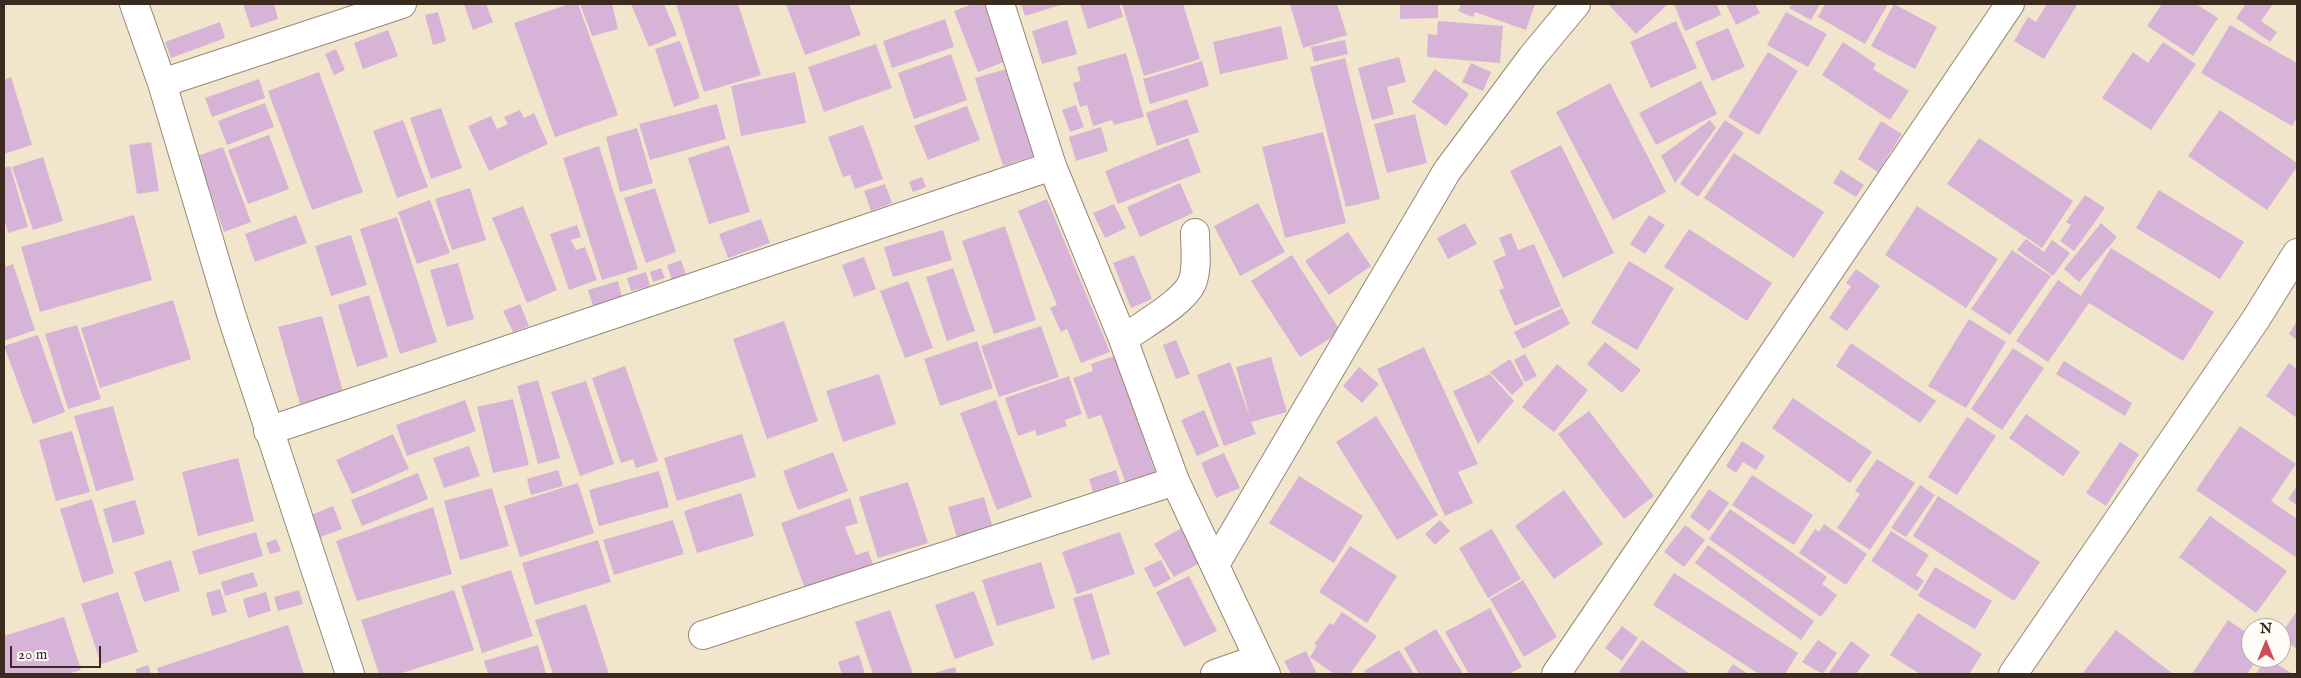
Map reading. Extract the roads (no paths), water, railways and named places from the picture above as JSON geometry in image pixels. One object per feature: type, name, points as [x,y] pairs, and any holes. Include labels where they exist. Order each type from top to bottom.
[{"type":"street","points":[[134,4],[162,83],[268,431],[350,674]]},
{"type":"street","points":[[162,83],[402,4]]},
{"type":"street","points":[[1000,4],[1052,166],[1123,339],[1175,481],[1216,563],[1262,666],[1215,674]]},
{"type":"street","points":[[1216,563],[1447,170],[1532,57],[1576,4]]},
{"type":"street","points":[[1556,674],[2010,4]]},
{"type":"street","points":[[268,431],[1052,166]]},
{"type":"street","points":[[1123,339],[1178,299],[1192,283],[1196,257],[1194,232]]},
{"type":"street","points":[[2013,674],[2256,319],[2297,253]]},
{"type":"street","points":[[703,635],[1175,481]]}]
